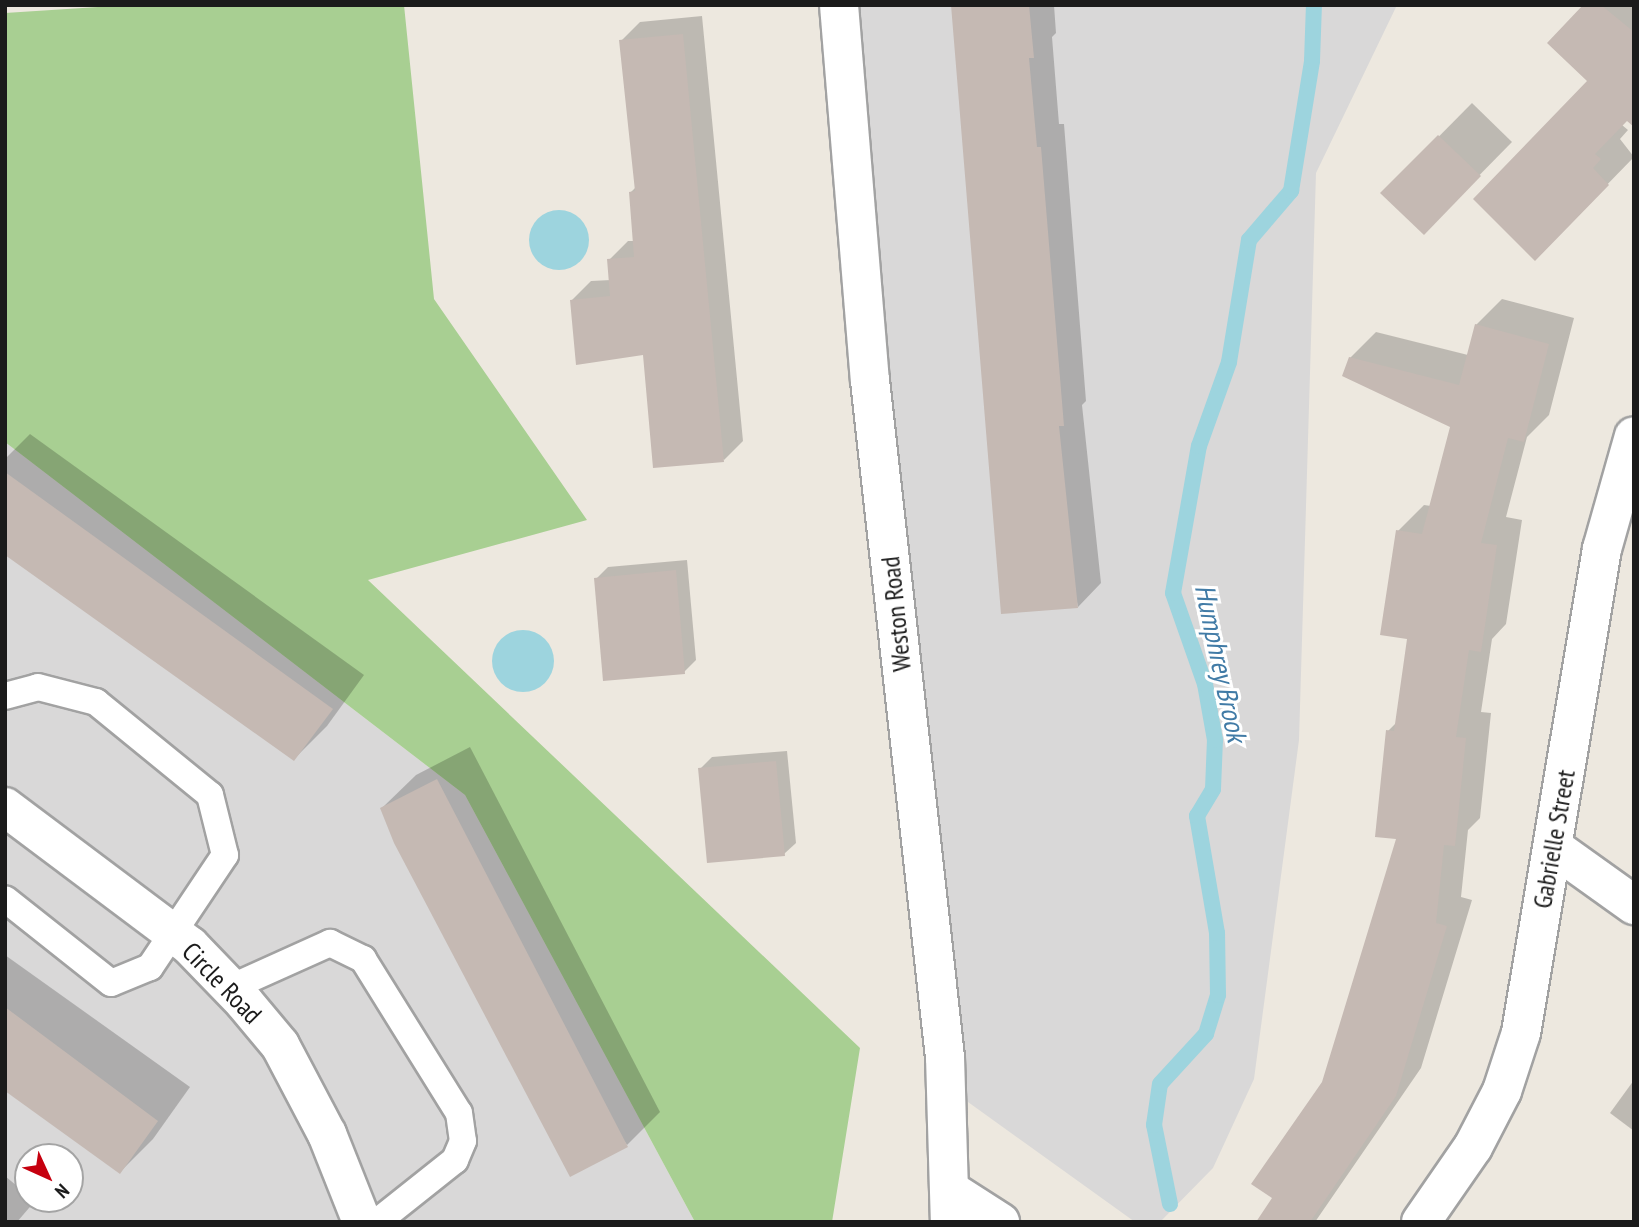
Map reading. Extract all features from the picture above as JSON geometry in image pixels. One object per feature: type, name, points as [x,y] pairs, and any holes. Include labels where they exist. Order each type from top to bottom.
[{"type":"street","name":"Weston Road","points":[[839,5],[870,380],[945,1057],[951,1207]]},
{"type":"street","name":"Gabrielle Street","points":[[1421,1222],[1473,1147],[1502,1091],[1521,1033],[1602,549],[1634,436]]},
{"type":"street","name":"Circle Road","points":[[5,807],[174,934],[230,988],[280,1045],[332,1145],[362,1222]]},
{"type":"street","points":[[1553,847],[1634,905]]},
{"type":"street","points":[[951,1207],[1000,1222]]},
{"type":"lane","points":[[5,696],[38,687],[96,702],[210,795],[225,855],[150,967],[111,983],[5,899]]},
{"type":"lane","points":[[230,988],[330,943],[363,958],[459,1113],[463,1141],[455,1160],[377,1222]]},
{"type":"shaded area","points":[[839,5],[1397,5],[1316,173],[1299,740],[1254,1079],[1213,1168],[1160,1222],[1135,1222],[968,1102],[945,1057]]},
{"type":"shaded area","points":[[5,442],[465,795],[695,1222],[5,1222]]},
{"type":"green space","points":[[129,5],[404,5],[434,299],[587,520],[368,580],[860,1048],[832,1222],[695,1222],[465,795],[5,442],[5,13]]},
{"type":"water","points":[[559,210],[576,215],[584,223],[589,240],[584,257],[576,265],[559,270],[542,265],[534,257],[529,240],[534,223],[542,215]]},
{"type":"water","points":[[523,630],[535,632],[545,639],[552,649],[552,673],[545,683],[535,690],[523,692],[511,690],[501,683],[494,673],[492,661],[494,649],[501,639],[511,632]]},
{"type":"building","points":[[951,5],[1029,5],[1034,58],[1029,58],[1037,147],[1041,147],[1064,426],[1059,426],[1078,608],[1001,614]]},
{"type":"building","points":[[1583,5],[1601,5],[1634,32],[1634,127],[1627,121],[1595,154],[1601,159],[1593,168],[1609,185],[1535,261],[1473,199],[1587,81],[1547,43]]},
{"type":"building","points":[[683,34],[724,462],[653,468],[643,355],[576,365],[570,300],[610,296],[607,259],[634,257],[629,192],[635,191],[619,40]]},
{"type":"building","points":[[1438,135],[1481,176],[1424,235],[1380,193]]},
{"type":"building","points":[[1475,324],[1549,344],[1524,442],[1508,438],[1481,543],[1497,545],[1481,652],[1469,650],[1456,737],[1466,738],[1455,846],[1444,845],[1436,923],[1447,926],[1396,1096],[1310,1222],[1256,1222],[1272,1198],[1251,1184],[1322,1082],[1396,839],[1375,837],[1386,730],[1394,731],[1407,639],[1380,635],[1396,530],[1422,534],[1450,427],[1342,376],[1349,357],[1459,385]]},
{"type":"building","points":[[5,472],[333,709],[294,761],[5,555]]},
{"type":"building","points":[[676,570],[685,674],[603,681],[594,578]]},
{"type":"building","points":[[776,761],[785,856],[707,863],[698,768]]},
{"type":"building","points":[[437,779],[628,1147],[570,1177],[394,843],[380,808]]},
{"type":"building","points":[[5,1007],[158,1121],[120,1174],[84,1148],[84,1143],[77,1143],[5,1091]]},
{"type":"waterway","name":"Humphrey Brook","points":[[1170,1204],[1154,1125],[1160,1084],[1206,1034],[1218,995],[1217,933],[1197,816],[1213,789],[1215,740],[1205,684],[1173,593],[1199,446],[1229,362],[1249,240],[1291,191],[1312,61],[1314,5]]}]
